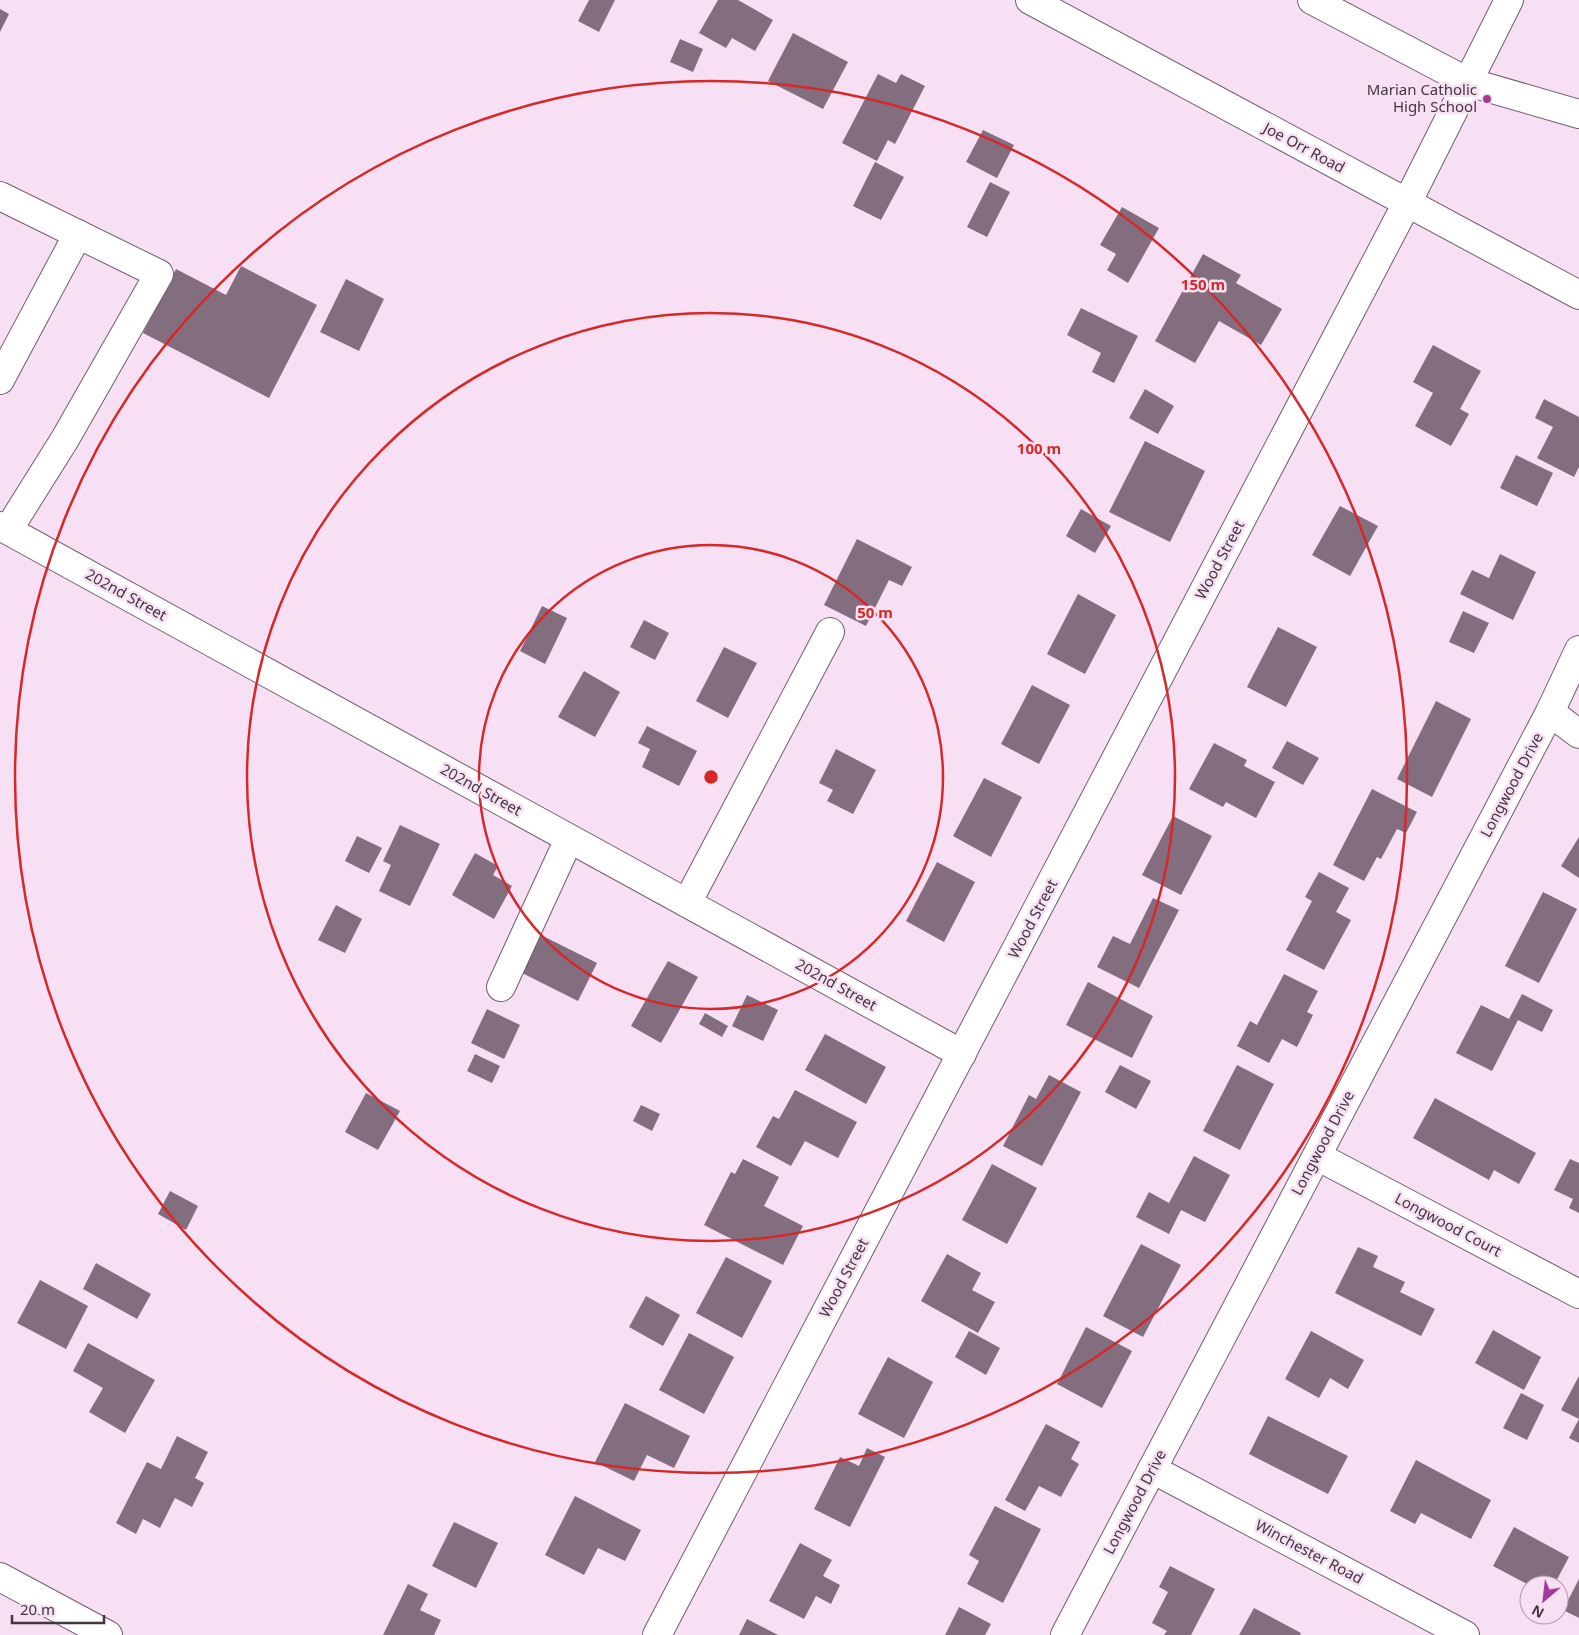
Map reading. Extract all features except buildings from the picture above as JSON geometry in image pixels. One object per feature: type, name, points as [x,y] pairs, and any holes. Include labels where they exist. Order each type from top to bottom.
[{"type":"street","name":"Joe Orr Road","points":[[1030,0],[1579,294]]},
{"type":"street","points":[[1312,0],[1468,82],[1579,114]]},
{"type":"street","name":"Wood Street","points":[[657,1635],[1408,203],[1509,0]]},
{"type":"street","points":[[0,196],[158,274],[65,439],[4,528]]},
{"type":"street","points":[[0,380],[78,234]]},
{"type":"street","name":"202nd Street","points":[[4,528],[962,1054]]},
{"type":"street","points":[[686,903],[830,632]]},
{"type":"street","name":"Longwood Drive","points":[[1065,1635],[1550,712],[1579,650]]},
{"type":"street","points":[[1550,712],[1579,734]]},
{"type":"street","points":[[501,987],[569,838]]},
{"type":"street","name":"Longwood Court","points":[[1316,1156],[1579,1294]]},
{"type":"street","name":"Winchester Road","points":[[1152,1469],[1465,1635]]},
{"type":"street","points":[[0,1577],[108,1635]]},
{"type":"place","name":"Marian Catholic High School","points":[[1487,99]]}]
